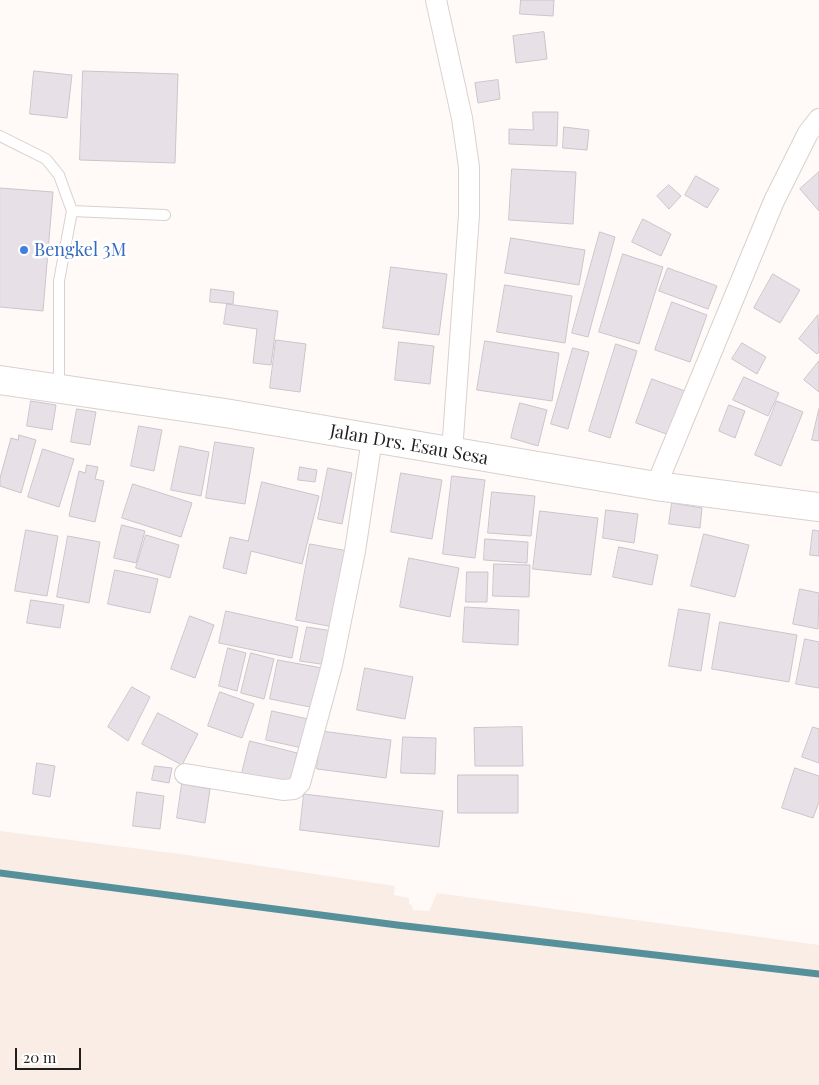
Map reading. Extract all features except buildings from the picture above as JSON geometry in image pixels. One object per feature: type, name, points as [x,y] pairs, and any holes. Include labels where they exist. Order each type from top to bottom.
[{"type":"highway","name":"Jalan Drs. Esau Sesa","points":[[0,380],[225,413],[656,486],[819,507]]},
{"type":"street","points":[[436,0],[460,108],[469,167],[469,215],[452,452]]},
{"type":"street","points":[[656,486],[774,201],[808,133],[819,119]]},
{"type":"street","points":[[185,774],[283,790],[294,789],[300,783],[305,771],[336,647],[355,551],[372,439]]},
{"type":"lane","points":[[0,136],[46,159],[59,175],[72,211],[60,281],[59,388]]},
{"type":"lane","points":[[72,211],[165,216]]},
{"type":"shaded area","points":[[0,831],[188,855],[395,886],[394,895],[409,898],[409,904],[412,905],[413,910],[429,911],[437,893],[819,945],[819,1085],[0,1085]]},
{"type":"waterway","points":[[0,873],[397,925],[819,974]]},
{"type":"place","name":"Bengkel 3M","points":[[24,250]]}]
